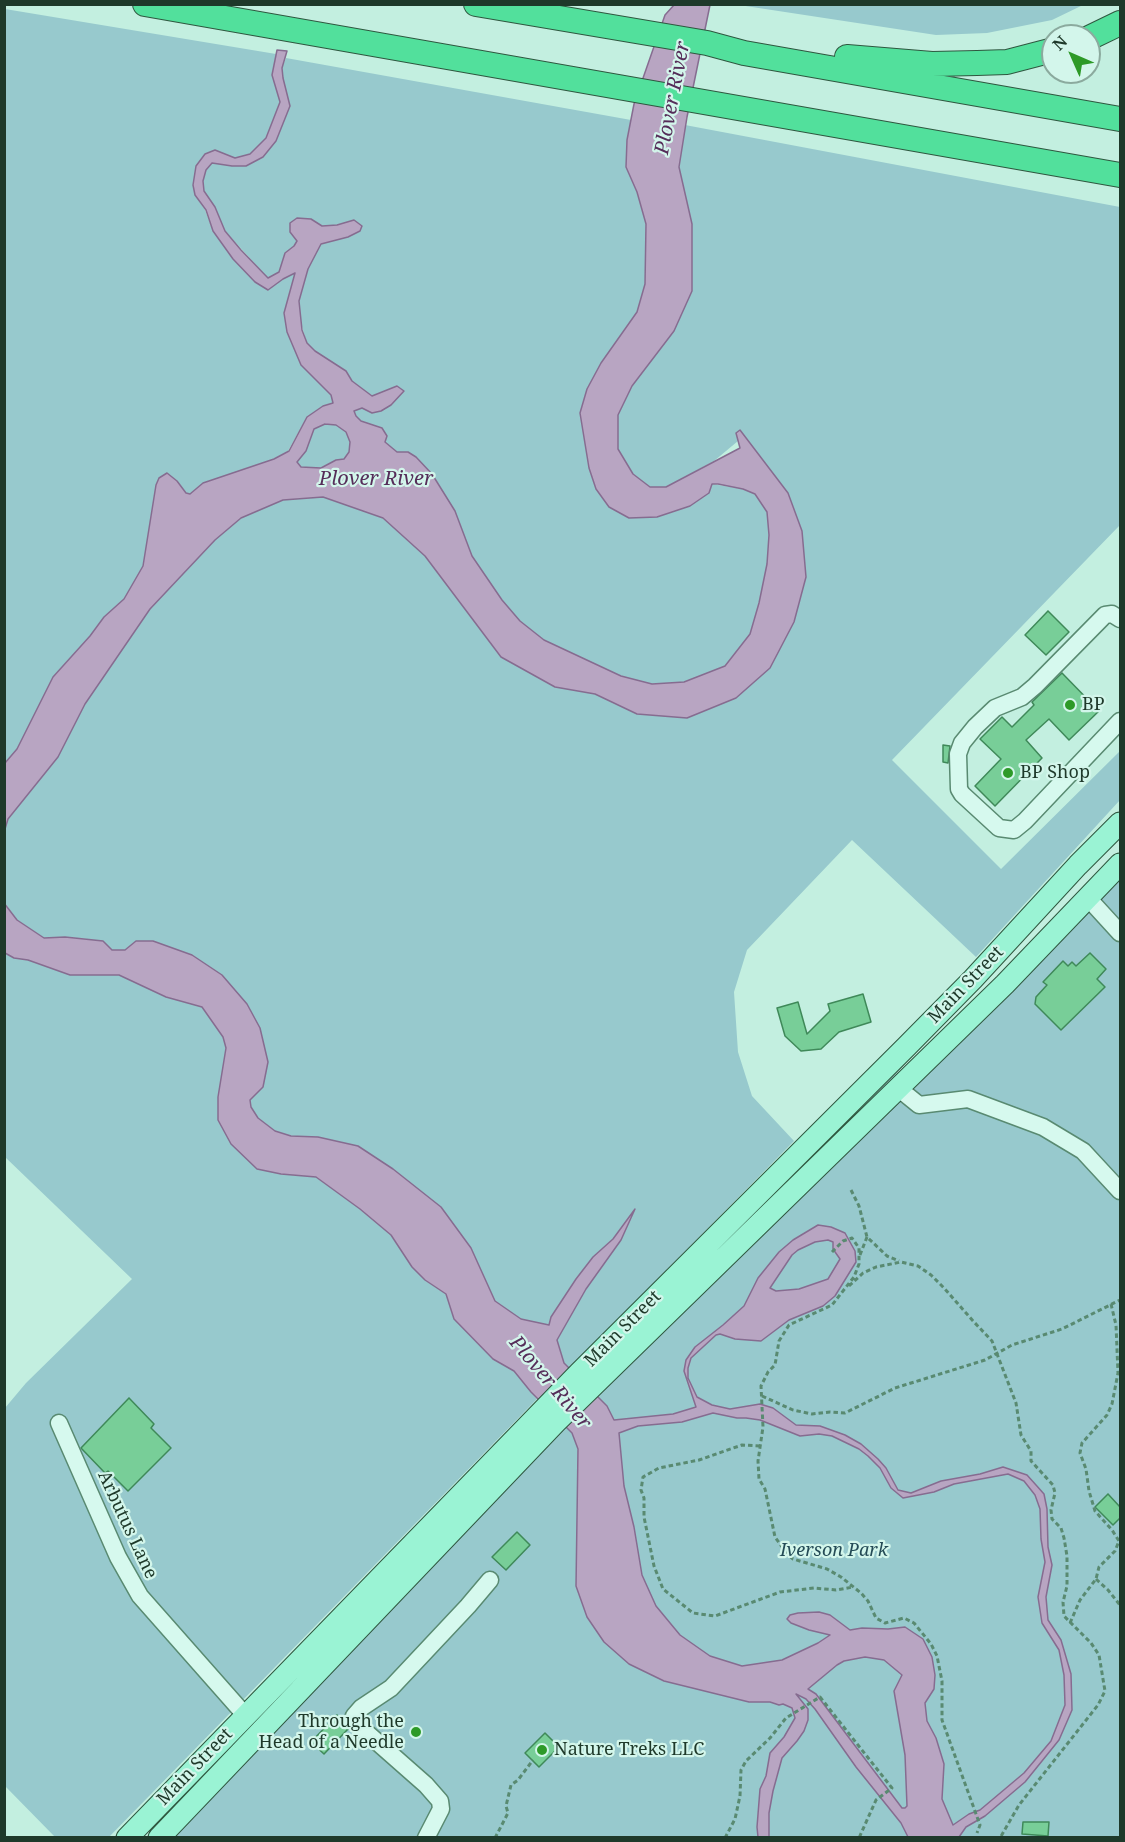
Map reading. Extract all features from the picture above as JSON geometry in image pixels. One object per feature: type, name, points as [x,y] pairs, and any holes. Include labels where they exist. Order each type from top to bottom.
[{"type":"highway","points":[[145,4],[1120,175]]},
{"type":"highway","points":[[476,4],[1120,119]]},
{"type":"highway","points":[[1101,32],[1120,23]]},
{"type":"highway","points":[[707,44],[746,39],[848,57],[932,64],[1007,62],[1041,53]]},
{"type":"main road","name":"Main Street","points":[[127,1838],[245,1715],[550,1416],[966,986],[1120,823]]},
{"type":"main road","name":"Main Street","points":[[585,1380],[898,1088],[986,1003],[1120,864]]},
{"type":"main road","name":"Main Street","points":[[159,1838],[550,1416]]},
{"type":"lane","points":[[1120,619],[1112,614],[1105,615],[1035,686],[1022,697],[995,708],[975,727],[962,744],[958,754],[959,789],[999,828],[1014,830],[1120,721]]},
{"type":"lane","points":[[1088,898],[1120,933]]},
{"type":"lane","points":[[966,986],[986,1003]]},
{"type":"lane","points":[[898,1088],[919,1104],[968,1099],[1043,1127],[1083,1151],[1120,1191]]},
{"type":"lane","name":"Arbutus Lane","points":[[59,1423],[118,1557],[140,1596],[245,1715]]},
{"type":"lane","points":[[432,1835],[441,1809],[440,1801],[426,1785],[359,1726],[354,1716],[361,1708],[391,1688],[490,1580]]},
{"type":"path","points":[[850,1190],[859,1206],[867,1237],[887,1256],[918,1266],[931,1275],[992,1341],[1016,1403],[1021,1435],[1031,1451],[1031,1461],[1053,1485],[1055,1493],[1051,1510],[1052,1519],[1061,1528],[1067,1556],[1064,1616],[1091,1643],[1099,1655],[1105,1691],[1098,1706],[1019,1805],[1000,1838]]},
{"type":"path","points":[[859,1256],[867,1237]]},
{"type":"path","points":[[831,1252],[849,1238],[856,1243],[859,1264],[854,1277],[832,1305],[789,1325],[779,1341],[775,1365],[768,1372],[761,1386],[763,1427],[759,1479],[765,1489],[775,1537],[792,1559],[827,1569],[853,1587],[868,1601],[876,1618],[885,1623],[904,1618],[914,1623],[931,1644],[937,1656],[942,1681],[942,1720],[980,1825],[977,1833]]},
{"type":"path","points":[[845,1289],[863,1273],[876,1267],[901,1262]]},
{"type":"path","points":[[761,1395],[793,1410],[812,1414],[845,1413],[896,1388],[985,1360],[1012,1345],[1084,1320],[1120,1300]]},
{"type":"path","points":[[1070,1623],[1080,1600],[1096,1579],[1100,1567],[1115,1551],[1119,1541],[1095,1511],[1086,1469],[1080,1453],[1082,1443],[1107,1414],[1112,1404],[1118,1373],[1116,1324],[1111,1304]]},
{"type":"path","points":[[760,1446],[741,1445],[699,1460],[659,1468],[643,1477],[641,1490],[644,1498],[644,1517],[654,1566],[663,1589],[693,1613],[715,1616],[780,1592],[814,1588],[836,1590],[853,1587]]},
{"type":"path","points":[[1096,1579],[1120,1605]]},
{"type":"path","points":[[725,1838],[735,1819],[740,1796],[741,1770],[746,1761],[770,1738],[786,1718],[820,1696],[892,1788],[876,1800],[859,1838]]},
{"type":"path","points":[[495,1838],[508,1813],[506,1806],[511,1785],[518,1780],[533,1760]]},
{"type":"green space","points":[[739,5],[1083,5],[1052,20],[987,33],[936,35]]},
{"type":"green space","points":[[5,9],[276,54],[272,75],[280,102],[266,138],[250,154],[235,158],[215,150],[205,154],[195,195],[205,210],[213,231],[233,259],[255,282],[268,290],[295,273],[284,313],[301,365],[331,395],[333,403],[323,406],[307,417],[288,451],[274,459],[203,483],[190,494],[186,493],[177,481],[159,478],[143,566],[124,599],[104,617],[53,677],[17,749],[5,763]]},
{"type":"green space","points":[[286,58],[631,120],[627,140],[626,167],[637,192],[646,224],[645,284],[637,312],[601,363],[587,389],[580,413],[589,468],[596,489],[609,507],[712,484],[743,489],[755,494],[768,512],[767,564],[759,603],[750,634],[725,666],[684,682],[652,684],[621,676],[544,640],[520,621],[502,600],[472,556],[455,511],[407,452],[397,452],[384,442],[382,428],[361,421],[356,416],[354,411],[362,408],[372,413],[391,405],[397,386],[372,396],[352,381],[346,371],[315,351],[307,343],[299,317],[299,301],[308,269],[316,252],[321,244],[333,241],[354,220],[337,225],[321,226],[311,219],[294,247],[285,253],[279,272],[268,278],[225,231],[215,207],[204,191],[203,181],[206,170],[212,163],[232,166],[276,141],[290,106],[282,68]]},
{"type":"green space","points":[[685,125],[1120,207],[1120,525],[892,760],[1001,869],[1120,751],[1120,800],[976,957],[852,840],[747,950],[734,992],[738,1052],[752,1096],[794,1141],[569,1369],[564,1363],[557,1340],[586,1289],[621,1240],[633,1212],[613,1239],[593,1257],[576,1279],[551,1317],[549,1325],[521,1319],[495,1301],[471,1248],[318,1137],[291,1136],[275,1131],[258,1118],[251,1107],[250,1100],[263,1087],[268,1062],[136,941],[125,950],[111,950],[87,939],[44,938],[17,920],[5,903],[4,829],[8,819],[58,757],[85,704],[150,609],[215,540],[241,518],[283,500],[323,497],[383,518],[425,556],[501,657],[555,687],[595,694],[637,714],[736,698],[802,531],[788,493],[739,431],[738,441],[714,461],[666,487],[650,487],[633,474],[618,449],[618,415],[632,386],[674,331],[692,224],[679,167]]},
{"type":"green space","points":[[325,424],[336,425],[346,432],[350,442],[349,452],[344,459],[321,468],[301,467],[297,462],[306,451],[314,429]]},
{"type":"green space","name":"Iverson Park","points":[[1120,864],[1120,1837],[159,1838]]},
{"type":"green space","points":[[4,953],[70,975],[119,975],[166,997],[202,1007],[223,1037],[226,1048],[218,1097],[218,1117],[281,1174],[316,1177],[391,1235],[412,1267],[425,1280],[446,1294],[454,1319],[493,1359],[514,1371],[537,1399],[109,1837],[55,1837],[5,1786],[5,1408],[26,1383],[132,1279],[5,1157]]},
{"type":"green space","points":[[910,1058],[869,1105],[766,1198]]},
{"type":"water","name":"Plover River","points":[[674,5],[710,5],[679,167],[692,224],[692,291],[674,331],[632,386],[618,415],[618,449],[633,474],[650,487],[666,487],[740,448],[736,433],[740,430],[788,493],[802,531],[806,577],[794,622],[770,668],[736,698],[687,718],[637,714],[595,694],[555,687],[501,657],[425,556],[383,518],[323,497],[283,500],[241,518],[215,540],[150,609],[85,704],[58,757],[8,819],[5,829],[5,763],[17,749],[53,677],[104,617],[124,599],[143,566],[159,478],[167,473],[186,493],[190,494],[203,483],[274,459],[289,451],[307,417],[323,406],[333,403],[331,395],[301,365],[287,332],[284,313],[295,273],[268,290],[255,282],[233,259],[213,231],[206,210],[195,195],[193,185],[196,166],[205,154],[215,150],[235,158],[250,154],[266,138],[280,102],[272,75],[277,50],[287,51],[282,68],[290,106],[276,141],[263,157],[246,166],[212,163],[206,170],[203,181],[204,191],[215,207],[225,231],[268,278],[279,272],[285,253],[297,241],[290,232],[290,223],[297,218],[311,219],[322,226],[354,220],[362,226],[360,231],[348,237],[321,244],[308,269],[299,301],[302,330],[307,343],[315,351],[346,371],[352,381],[372,396],[397,386],[404,391],[391,405],[381,411],[372,413],[362,408],[354,411],[356,416],[361,421],[382,428],[387,436],[385,442],[397,452],[408,452],[416,457],[432,474],[455,511],[472,556],[502,600],[520,621],[544,640],[621,676],[652,684],[684,682],[725,666],[750,634],[759,603],[767,564],[769,535],[767,512],[755,494],[743,489],[712,484],[709,493],[690,506],[657,517],[629,518],[609,507],[596,489],[589,468],[580,413],[587,389],[601,363],[637,312],[645,284],[646,224],[637,192],[626,167],[627,140],[634,104],[665,15]],"holes":[[[325,424],[336,425],[346,432],[350,442],[349,452],[344,459],[336,460],[321,468],[301,467],[297,462],[306,451],[314,429]]]},
{"type":"water","name":"Plover River","points":[[4,903],[17,920],[44,938],[65,937],[103,941],[112,950],[125,950],[136,941],[153,941],[192,955],[222,975],[247,1004],[260,1028],[268,1062],[263,1087],[250,1100],[251,1107],[258,1118],[275,1131],[291,1136],[318,1137],[358,1146],[393,1169],[441,1207],[471,1248],[495,1301],[521,1319],[549,1325],[551,1317],[576,1279],[593,1257],[613,1239],[635,1209],[621,1240],[586,1289],[557,1340],[564,1363],[607,1406],[614,1420],[673,1414],[696,1407],[684,1371],[686,1360],[695,1347],[744,1306],[758,1278],[779,1252],[793,1240],[818,1225],[845,1233],[855,1251],[856,1262],[835,1296],[823,1306],[789,1320],[761,1341],[716,1335],[691,1358],[688,1378],[697,1397],[712,1405],[730,1409],[760,1404],[773,1408],[796,1425],[820,1426],[845,1435],[861,1444],[878,1459],[886,1468],[898,1490],[911,1493],[941,1481],[1003,1467],[1027,1475],[1044,1494],[1047,1509],[1048,1547],[1052,1565],[1046,1597],[1048,1620],[1061,1640],[1071,1674],[1072,1710],[1059,1740],[1025,1782],[985,1816],[966,1827],[959,1837],[908,1837],[901,1823],[856,1767],[815,1709],[806,1699],[796,1694],[808,1709],[808,1720],[804,1731],[782,1758],[769,1813],[769,1837],[758,1837],[760,1789],[766,1776],[770,1753],[784,1737],[795,1718],[792,1708],[770,1702],[749,1702],[664,1681],[629,1664],[604,1642],[587,1617],[576,1586],[578,1449],[572,1433],[531,1392],[514,1371],[493,1359],[454,1319],[446,1294],[425,1280],[412,1267],[391,1235],[316,1177],[257,1169],[231,1144],[218,1120],[218,1097],[226,1048],[223,1037],[202,1007],[166,997],[119,975],[70,975],[28,960],[14,958],[5,953]],"holes":[[[828,1240],[833,1242],[833,1249],[840,1259],[828,1279],[799,1289],[776,1291],[770,1288],[792,1255],[798,1250],[815,1242]],[[713,1413],[760,1420],[800,1436],[819,1434],[832,1436],[868,1456],[880,1468],[891,1488],[903,1498],[934,1492],[954,1484],[1008,1474],[1024,1481],[1035,1495],[1040,1509],[1041,1539],[1045,1562],[1038,1597],[1042,1623],[1059,1650],[1064,1675],[1065,1705],[1051,1741],[1024,1773],[980,1810],[969,1814],[953,1825],[942,1799],[944,1764],[936,1738],[927,1721],[925,1703],[934,1689],[935,1675],[932,1657],[923,1639],[905,1627],[850,1630],[830,1615],[819,1612],[798,1613],[790,1615],[787,1619],[809,1630],[830,1635],[782,1660],[742,1666],[710,1656],[680,1635],[656,1606],[642,1575],[624,1486],[619,1433],[638,1426],[682,1422]],[[865,1657],[884,1660],[902,1675],[894,1691],[905,1755],[907,1806],[905,1808],[902,1808],[816,1694],[808,1689],[844,1661]]]},
{"type":"building","points":[[1048,611],[1069,632],[1046,655],[1025,635]]},
{"type":"building","points":[[1062,673],[1099,711],[1069,740],[1049,719],[1026,740],[1042,758],[995,806],[975,786],[1001,759],[980,739],[1002,717],[1012,727],[1034,705],[1032,702]]},
{"type":"building","points":[[943,745],[950,746],[948,763],[943,762]]},
{"type":"building","points":[[1090,953],[1106,969],[1097,979],[1105,987],[1061,1030],[1035,1004],[1036,997],[1047,985],[1043,982],[1063,961],[1068,966],[1072,962],[1076,966]]},
{"type":"building","points":[[863,994],[871,1022],[839,1032],[821,1049],[801,1051],[785,1036],[777,1008],[798,1002],[807,1034],[830,1011],[828,1004]]},
{"type":"building","points":[[129,1398],[154,1424],[151,1428],[171,1448],[128,1491],[108,1471],[105,1473],[81,1448]]},
{"type":"building","points":[[1108,1494],[1120,1507],[1120,1518],[1113,1525],[1095,1507]]},
{"type":"building","points":[[517,1532],[530,1545],[506,1570],[492,1557]]},
{"type":"building","points":[[337,1715],[348,1729],[324,1754],[311,1742]]},
{"type":"building","name":"Nature Treks LLC","points":[[545,1733],[559,1747],[539,1767],[525,1753]]},
{"type":"building","points":[[1023,1822],[1049,1822],[1048,1836],[1022,1834]]},
{"type":"place","name":"BP","points":[[1070,705]]},
{"type":"place","name":"BP Shop","points":[[1008,773]]},
{"type":"place","name":"Through the Head of a Needle","points":[[416,1732]]},
{"type":"place","name":"Nature Treks LLC","points":[[542,1750]]}]
